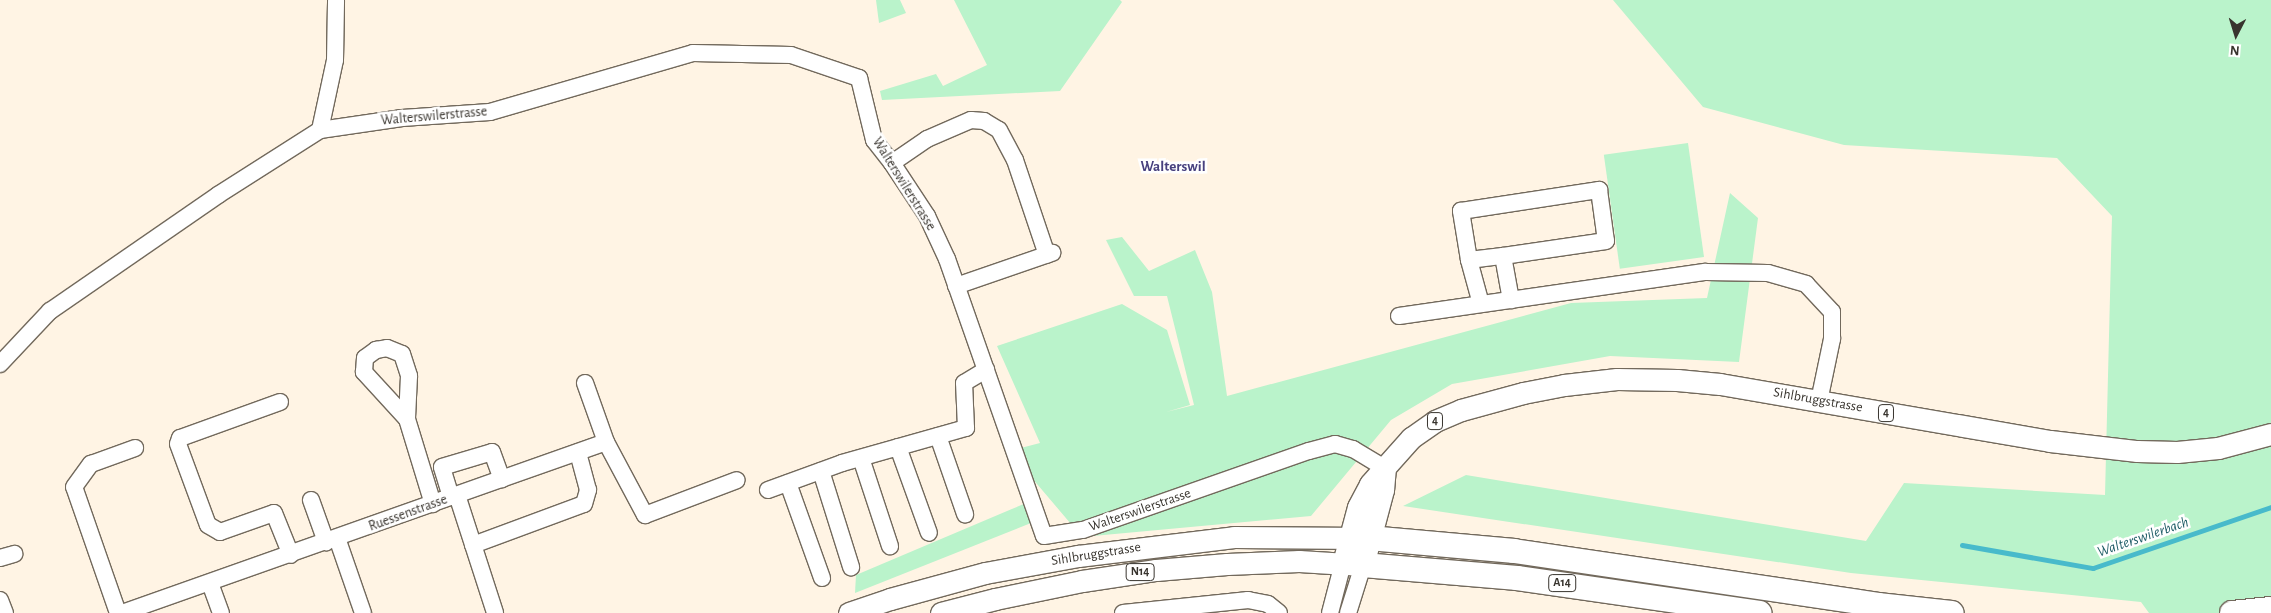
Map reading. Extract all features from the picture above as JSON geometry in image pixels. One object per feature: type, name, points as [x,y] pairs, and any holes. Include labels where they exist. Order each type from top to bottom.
[{"type":"highway","name":"A14","points":[[1359,537],[1514,551],[1878,605],[1952,613]]},
{"type":"highway","name":"A14","points":[[1353,564],[1517,578],[1759,613]]},
{"type":"highway","points":[[2232,613],[2271,609]]},
{"type":"main road","name":"Sihlbruggstrasse","points":[[1384,468],[1401,446],[1435,421],[1461,410],[1515,395],[1564,386],[1617,380],[1677,380],[1720,384],[2050,441],[2137,451],[2177,452],[2218,448],[2257,440],[2271,434]]},
{"type":"main road","points":[[1353,564],[1359,537],[1383,490],[1384,468]]},
{"type":"main road","name":"Sihlbruggstrasse","points":[[849,613],[890,599],[976,576],[1078,556],[1234,537],[1359,537]]},
{"type":"main road","name":"Sihlbruggstrasse","points":[[941,613],[995,599],[1082,581],[1156,570],[1227,564],[1299,562],[1353,564]]},
{"type":"street","points":[[0,364],[50,311],[202,206],[320,130],[335,60],[336,0]]},
{"type":"street","name":"Walterswilerstrasse","points":[[320,130],[402,118],[490,112],[693,53],[791,55],[859,78],[874,140],[892,163],[927,216],[956,286],[1044,536],[1083,530],[1309,451],[1335,444],[1353,449],[1384,468]]},
{"type":"street","points":[[892,163],[927,139],[971,120],[984,121],[999,130],[1015,160],[1049,254],[956,286]]},
{"type":"street","points":[[1468,260],[1606,241],[1599,190],[1461,211],[1468,260],[1481,304]]},
{"type":"street","points":[[1503,256],[1511,300]]},
{"type":"street","points":[[1399,316],[1706,272],[1768,273],[1806,284],[1832,312],[1832,340],[1819,401]]},
{"type":"street","points":[[768,490],[861,458],[966,428],[964,382],[986,370]]},
{"type":"street","points":[[585,383],[606,442],[645,515],[737,480]]},
{"type":"street","points":[[280,402],[180,438],[178,444],[208,525],[220,532],[274,513],[291,555]]},
{"type":"street","points":[[407,419],[432,504]]},
{"type":"street","points":[[938,436],[965,514]]},
{"type":"street","name":"Ruessenstrasse","points":[[122,613],[291,555],[606,442]]},
{"type":"street","points":[[898,447],[929,533]]},
{"type":"street","points":[[118,613],[74,487],[91,464],[135,448]]},
{"type":"street","points":[[495,613],[473,545],[442,467],[492,452],[502,479]]},
{"type":"street","points":[[473,545],[584,504],[588,490],[578,452]]},
{"type":"street","points":[[861,458],[890,546]]},
{"type":"street","points":[[821,471],[851,567]]},
{"type":"street","points":[[788,483],[822,578]]},
{"type":"street","points":[[311,500],[363,613]]},
{"type":"street","points":[[1330,613],[1353,564]]},
{"type":"street","points":[[1348,613],[1353,564]]},
{"type":"street","points":[[210,583],[221,613]]},
{"type":"street","points":[[0,600],[5,613]]},
{"type":"street","points":[[1122,613],[1248,600],[1268,604],[1279,613]]},
{"type":"green space","points":[[876,0],[900,0],[906,13],[879,23]]},
{"type":"green space","points":[[954,0],[1120,0],[1122,2],[1060,91],[882,100],[880,91],[936,74],[943,86],[987,65]]},
{"type":"green space","points":[[1613,0],[2271,0],[2271,613],[2149,613],[2141,602],[1851,573],[1403,506],[1466,475],[1866,541],[1904,483],[2105,495],[2112,216],[2057,158],[1844,145],[1703,107]]},
{"type":"green space","points":[[1688,143],[1704,257],[1620,269],[1604,155]]},
{"type":"green space","points":[[1730,193],[1758,218],[1739,362],[1610,356],[1452,384],[1391,420],[1311,516],[1082,537],[1009,451],[1040,443],[997,346],[1122,304],[1167,330],[1190,405],[1166,412],[1194,405],[1167,296],[1134,296],[1106,240],[1122,237],[1149,271],[1195,250],[1212,292],[1227,396],[1571,303],[1707,298]]},
{"type":"green space","points":[[1026,503],[1031,523],[855,593],[856,575]]},
{"type":"waterway","name":"Walterswilerbach","points":[[1962,545],[2093,568],[2271,507]]},
{"type":"district","name":"Walterswil","points":[[1173,167]]}]
